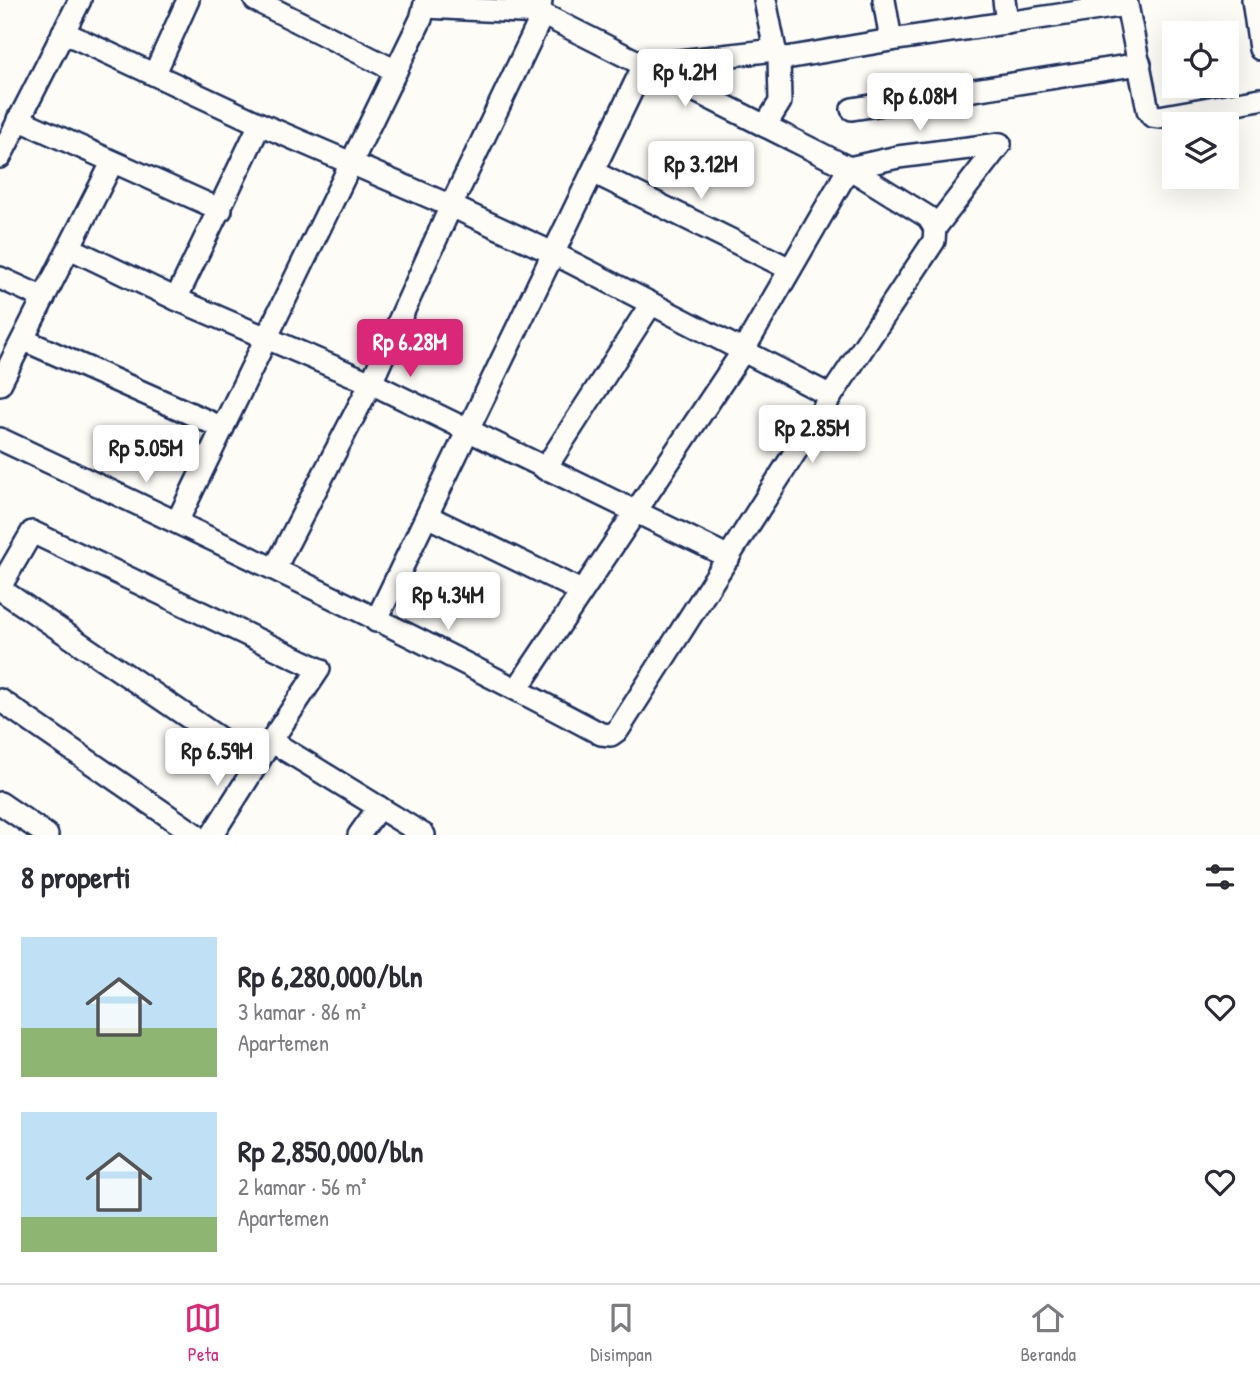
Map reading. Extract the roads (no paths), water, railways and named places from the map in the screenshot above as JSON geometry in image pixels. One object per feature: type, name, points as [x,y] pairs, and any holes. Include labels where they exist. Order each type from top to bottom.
[{"type":"street","points":[[0,157],[80,0]]},
{"type":"street","points":[[155,74],[188,0]]},
{"type":"street","points":[[255,0],[396,71]]},
{"type":"street","points":[[765,0],[777,53],[780,102],[765,126]]},
{"type":"street","points":[[884,0],[891,40]]},
{"type":"street","points":[[1004,0],[1007,23]]},
{"type":"street","points":[[1253,0],[1260,49]]},
{"type":"street","points":[[644,65],[777,53],[794,58],[1126,3],[1148,110],[1152,116],[1260,99]]},
{"type":"street","points":[[177,522],[426,4],[540,7],[644,65],[849,168],[928,217],[935,228]]},
{"type":"street","points":[[275,568],[371,383],[451,206],[538,24],[540,7]]},
{"type":"street","points":[[63,32],[260,124],[553,253],[831,396]]},
{"type":"street","points":[[852,109],[1140,64]]},
{"type":"street","points":[[376,621],[644,65]]},
{"type":"street","points":[[18,119],[220,209]]},
{"type":"street","points":[[176,299],[260,124]]},
{"type":"street","points":[[0,439],[275,568],[601,734],[615,733],[934,241],[935,228],[1000,144],[898,157],[849,168],[743,351],[517,689]]},
{"type":"street","points":[[0,384],[112,163]]},
{"type":"street","points":[[593,172],[790,269]]},
{"type":"street","points":[[70,248],[176,299],[371,383],[729,557]]},
{"type":"street","points":[[0,278],[44,298]]},
{"type":"street","points":[[545,468],[651,304]]},
{"type":"street","points":[[24,340],[223,428]]},
{"type":"street","points":[[427,516],[581,591]]},
{"type":"street","points":[[212,835],[319,668],[32,532],[0,588],[257,764]]},
{"type":"street","points":[[0,700],[196,835]]},
{"type":"street","points":[[271,741],[424,835]]},
{"type":"street","points":[[0,803],[47,835]]},
{"type":"street","points":[[359,835],[379,807]]}]
